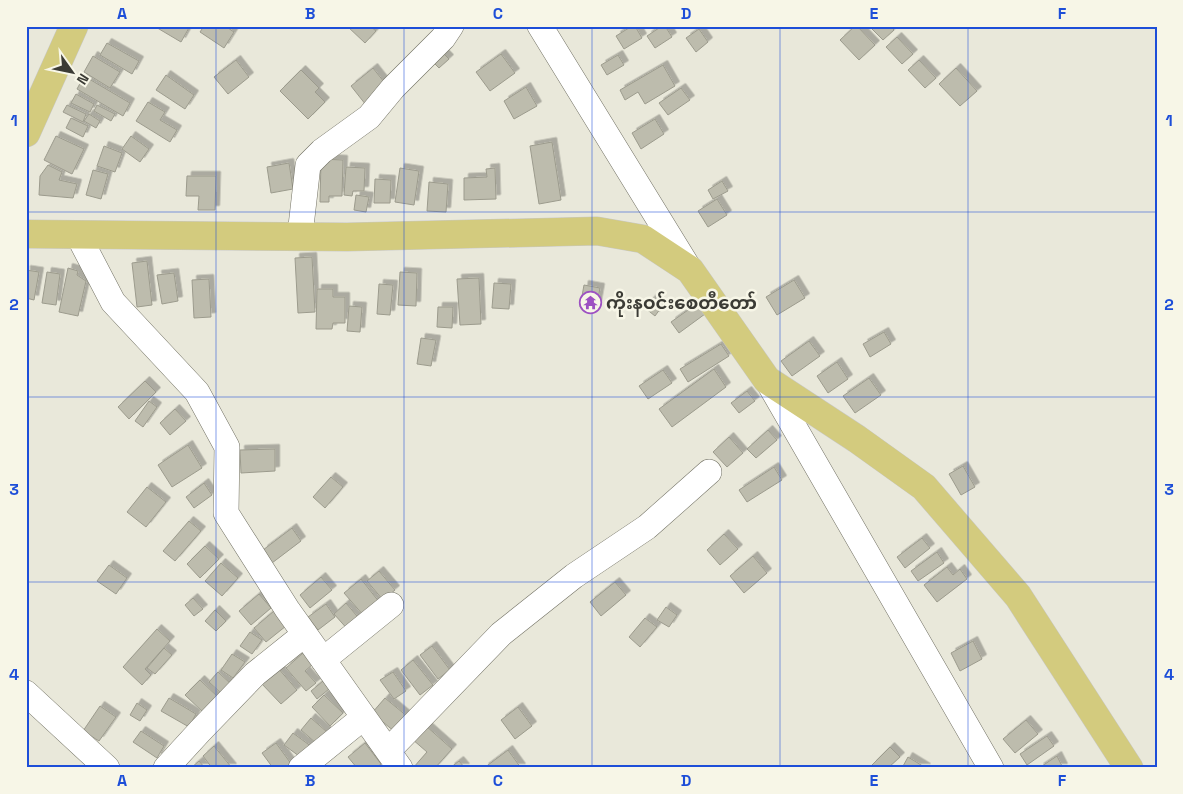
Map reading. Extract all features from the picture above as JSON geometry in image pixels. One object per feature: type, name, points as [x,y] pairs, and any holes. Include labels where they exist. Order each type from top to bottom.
[{"type":"main road","points":[[26,133],[74,26]]},
{"type":"main road","points":[[26,234],[356,236],[597,231],[643,239],[690,270],[768,380],[924,486],[1018,596],[1129,768]]},
{"type":"street","points":[[300,235],[308,165],[322,151],[369,117],[393,88],[443,38],[451,26]]},
{"type":"street","points":[[543,27],[690,270]]},
{"type":"street","points":[[78,235],[113,302],[197,392],[227,447],[226,513],[241,540],[305,634],[394,759],[501,634],[574,576],[647,527],[709,472]]},
{"type":"street","points":[[768,380],[990,768]]},
{"type":"street","points":[[323,660],[391,605]]},
{"type":"street","points":[[166,768],[255,674],[305,634]]},
{"type":"street","points":[[26,693],[107,768]]},
{"type":"street","points":[[301,768],[364,717]]},
{"type":"building","points":[[154,26],[190,26],[181,42]]},
{"type":"building","points":[[204,26],[225,26],[234,32],[224,48],[200,32]]},
{"type":"building","points":[[347,26],[370,26],[376,31],[365,43]]},
{"type":"building","points":[[635,26],[642,38],[624,49],[616,36]]},
{"type":"building","points":[[665,26],[672,37],[655,48],[647,36]]},
{"type":"building","points":[[855,26],[875,45],[859,60],[840,40]]},
{"type":"building","points":[[869,26],[890,26],[894,30],[883,40]]},
{"type":"building","points":[[699,29],[708,42],[696,52],[686,38]]},
{"type":"building","points":[[897,37],[913,54],[902,64],[886,47]]},
{"type":"building","points":[[107,43],[139,61],[132,74],[100,55]]},
{"type":"building","points":[[439,49],[449,59],[439,68],[429,58]]},
{"type":"building","points":[[501,54],[515,73],[490,91],[476,72]]},
{"type":"building","points":[[618,55],[624,65],[607,75],[601,65]]},
{"type":"building","points":[[93,56],[120,72],[110,88],[84,72]]},
{"type":"building","points":[[236,60],[249,77],[228,94],[214,77]]},
{"type":"building","points":[[919,60],[936,78],[925,88],[908,70]]},
{"type":"building","points":[[663,65],[675,86],[645,104],[638,92],[625,100],[620,90]]},
{"type":"building","points":[[373,68],[388,87],[366,105],[351,86]]},
{"type":"building","points":[[956,68],[977,91],[960,106],[939,84]]},
{"type":"building","points":[[301,70],[319,88],[315,92],[325,102],[308,119],[280,91]]},
{"type":"building","points":[[166,75],[194,95],[185,109],[156,90]]},
{"type":"building","points":[[84,76],[130,103],[123,116],[77,89]]},
{"type":"building","points":[[526,87],[537,106],[514,119],[504,101]]},
{"type":"building","points":[[681,88],[690,100],[668,115],[659,103]]},
{"type":"building","points":[[76,94],[94,104],[90,112],[71,103]]},
{"type":"building","points":[[148,102],[165,112],[160,120],[177,130],[170,142],[136,121]]},
{"type":"building","points":[[67,105],[86,114],[83,122],[63,112]]},
{"type":"building","points":[[97,105],[115,114],[111,121],[94,111]]},
{"type":"building","points":[[89,114],[100,121],[96,128],[84,121]]},
{"type":"building","points":[[71,118],[88,126],[83,137],[66,128]]},
{"type":"building","points":[[655,119],[664,134],[641,149],[632,133]]},
{"type":"building","points":[[56,136],[84,149],[72,174],[44,160]]},
{"type":"building","points":[[131,136],[149,149],[140,162],[122,149]]},
{"type":"building","points":[[552,142],[561,200],[539,204],[530,146]]},
{"type":"building","points":[[104,146],[122,153],[115,172],[97,166]]},
{"type":"building","points":[[321,159],[343,160],[342,196],[329,196],[329,202],[320,202]]},
{"type":"building","points":[[289,163],[293,189],[271,193],[267,167]]},
{"type":"building","points":[[48,165],[62,172],[59,180],[77,184],[73,198],[39,195],[40,176]]},
{"type":"building","points":[[346,167],[365,168],[364,191],[353,191],[352,196],[344,195]]},
{"type":"building","points":[[400,168],[419,171],[414,205],[395,202]]},
{"type":"building","points":[[495,168],[496,199],[464,200],[464,178],[487,177],[486,169]]},
{"type":"building","points":[[93,170],[108,174],[101,199],[86,195]]},
{"type":"building","points":[[187,176],[216,176],[215,210],[198,210],[199,196],[186,196]]},
{"type":"building","points":[[375,179],[391,180],[390,203],[374,203]]},
{"type":"building","points":[[722,181],[728,191],[713,199],[708,190]]},
{"type":"building","points":[[429,182],[448,184],[446,212],[427,211]]},
{"type":"building","points":[[356,195],[369,197],[366,212],[354,210]]},
{"type":"building","points":[[717,199],[727,215],[708,227],[698,211]]},
{"type":"building","points":[[312,257],[315,312],[298,313],[295,258]]},
{"type":"building","points":[[147,261],[152,305],[137,307],[132,263]]},
{"type":"building","points":[[68,268],[78,271],[77,275],[86,281],[78,316],[59,312]]},
{"type":"building","points":[[26,270],[39,272],[34,300],[26,298]]},
{"type":"building","points":[[47,272],[60,274],[56,305],[42,303]]},
{"type":"building","points":[[400,272],[417,273],[416,306],[398,305]]},
{"type":"building","points":[[174,273],[178,301],[162,304],[157,275]]},
{"type":"building","points":[[479,278],[481,324],[460,325],[457,279]]},
{"type":"building","points":[[209,279],[211,317],[194,318],[192,280]]},
{"type":"building","points":[[794,280],[805,298],[777,315],[766,297]]},
{"type":"building","points":[[494,283],[511,284],[509,309],[492,308]]},
{"type":"building","points":[[379,284],[393,285],[390,315],[377,314]]},
{"type":"building","points":[[584,285],[600,288],[596,310],[580,307]]},
{"type":"building","points":[[317,289],[333,289],[333,297],[345,297],[345,323],[333,323],[332,329],[316,329]]},
{"type":"building","points":[[653,297],[663,305],[655,316],[645,308]]},
{"type":"building","points":[[698,303],[705,314],[679,333],[671,322]]},
{"type":"building","points":[[349,306],[362,307],[360,332],[347,331]]},
{"type":"building","points":[[438,307],[453,307],[452,328],[437,327]]},
{"type":"building","points":[[884,332],[891,344],[870,357],[863,344]]},
{"type":"building","points":[[421,338],[436,340],[431,366],[417,364]]},
{"type":"building","points":[[809,341],[820,356],[792,376],[781,361]]},
{"type":"building","points":[[721,344],[729,356],[688,382],[680,369]]},
{"type":"building","points":[[837,362],[848,379],[828,393],[817,376]]},
{"type":"building","points":[[714,369],[726,387],[672,427],[659,409]]},
{"type":"building","points":[[663,370],[672,383],[648,399],[639,386]]},
{"type":"building","points":[[869,378],[881,395],[855,413],[843,396]]},
{"type":"building","points":[[145,381],[156,392],[129,419],[118,407]]},
{"type":"building","points":[[747,391],[755,401],[739,413],[731,403]]},
{"type":"building","points":[[149,401],[157,407],[143,427],[135,421]]},
{"type":"building","points":[[175,409],[186,421],[170,435],[160,423]]},
{"type":"building","points":[[768,430],[777,440],[756,458],[747,449]]},
{"type":"building","points":[[729,437],[743,453],[727,467],[713,452]]},
{"type":"building","points":[[188,445],[202,468],[172,487],[158,465]]},
{"type":"building","points":[[275,449],[275,471],[241,473],[240,450]]},
{"type":"building","points":[[963,466],[975,487],[961,495],[949,474]]},
{"type":"building","points":[[774,467],[782,480],[747,502],[739,490]]},
{"type":"building","points":[[331,477],[343,487],[325,508],[313,497]]},
{"type":"building","points":[[204,483],[212,495],[194,508],[186,497]]},
{"type":"building","points":[[147,487],[166,502],[146,527],[127,512]]},
{"type":"building","points":[[189,521],[201,531],[175,561],[163,551]]},
{"type":"building","points":[[292,528],[301,541],[272,563],[263,550]]},
{"type":"building","points":[[724,534],[738,549],[720,565],[707,550]]},
{"type":"building","points":[[922,538],[930,548],[905,568],[897,557]]},
{"type":"building","points":[[205,546],[219,559],[200,578],[187,564]]},
{"type":"building","points":[[937,552],[944,563],[918,581],[911,571]]},
{"type":"building","points":[[753,556],[767,573],[744,593],[730,576]]},
{"type":"building","points":[[221,563],[238,578],[222,596],[205,581]]},
{"type":"building","points":[[109,565],[127,578],[116,594],[97,581]]},
{"type":"building","points":[[947,567],[953,575],[960,569],[967,579],[937,602],[924,585]]},
{"type":"building","points":[[379,571],[395,590],[383,600],[367,581]]},
{"type":"building","points":[[321,577],[332,590],[310,608],[300,595]]},
{"type":"building","points":[[361,579],[380,603],[364,616],[344,593]]},
{"type":"building","points":[[615,582],[626,595],[601,616],[590,602]]},
{"type":"building","points":[[259,594],[271,608],[251,625],[239,611]]},
{"type":"building","points":[[193,598],[203,609],[194,616],[185,605]]},
{"type":"building","points":[[346,603],[362,622],[350,632],[334,614]]},
{"type":"building","points":[[326,604],[335,617],[318,630],[308,617]]},
{"type":"building","points":[[666,607],[677,615],[669,627],[657,620]]},
{"type":"building","points":[[215,610],[226,621],[216,631],[205,621]]},
{"type":"building","points":[[274,611],[286,626],[266,642],[254,628]]},
{"type":"building","points":[[645,618],[657,627],[640,647],[629,637]]},
{"type":"building","points":[[157,629],[170,641],[145,669],[151,675],[142,685],[123,667]]},
{"type":"building","points":[[250,632],[262,640],[252,654],[240,646]]},
{"type":"building","points":[[973,641],[982,659],[960,671],[951,653]]},
{"type":"building","points":[[432,646],[450,670],[438,679],[420,655]]},
{"type":"building","points":[[164,648],[172,655],[155,674],[147,668]]},
{"type":"building","points":[[303,653],[313,664],[305,671],[316,683],[306,691],[286,668]]},
{"type":"building","points":[[232,654],[245,662],[233,678],[221,670]]},
{"type":"building","points":[[413,660],[433,685],[420,695],[401,670]]},
{"type":"building","points":[[278,668],[297,690],[281,704],[261,683]]},
{"type":"building","points":[[218,672],[231,684],[222,694],[209,682]]},
{"type":"building","points":[[393,672],[406,691],[394,699],[380,680]]},
{"type":"building","points":[[200,680],[219,698],[205,714],[185,695]]},
{"type":"building","points":[[323,681],[329,689],[317,699],[311,691]]},
{"type":"building","points":[[324,695],[343,713],[330,726],[312,707]]},
{"type":"building","points":[[169,698],[196,714],[189,727],[161,711]]},
{"type":"building","points":[[385,698],[408,717],[395,732],[372,713]]},
{"type":"building","points":[[137,703],[147,710],[140,721],[130,715]]},
{"type":"building","points":[[100,706],[116,717],[99,741],[83,731]]},
{"type":"building","points":[[518,707],[532,726],[515,739],[501,720]]},
{"type":"building","points":[[311,718],[327,732],[317,744],[301,730]]},
{"type":"building","points":[[1026,720],[1038,734],[1015,753],[1003,739]]},
{"type":"building","points":[[425,725],[452,749],[435,768],[413,768],[427,752],[412,739]]},
{"type":"building","points":[[141,731],[164,746],[157,758],[133,742]]},
{"type":"building","points":[[293,733],[312,747],[303,759],[284,745]]},
{"type":"building","points":[[1047,736],[1054,746],[1027,765],[1020,754]]},
{"type":"building","points":[[276,743],[292,765],[288,768],[273,768],[262,753]]},
{"type":"building","points":[[365,743],[381,764],[376,768],[357,768],[348,757]]},
{"type":"building","points":[[214,746],[232,768],[212,768],[203,756]]},
{"type":"building","points":[[890,747],[900,757],[888,768],[874,768],[872,765]]},
{"type":"building","points":[[508,750],[521,768],[484,768]]},
{"type":"building","points":[[1057,756],[1063,768],[1039,768]]},
{"type":"building","points":[[908,757],[926,768],[902,768]]},
{"type":"building","points":[[199,761],[205,768],[191,768]]},
{"type":"building","points":[[459,761],[465,768],[450,768]]},
{"type":"place","name":"ကိုးနဝင်းစေတီတော်","points":[[590,302]]}]
